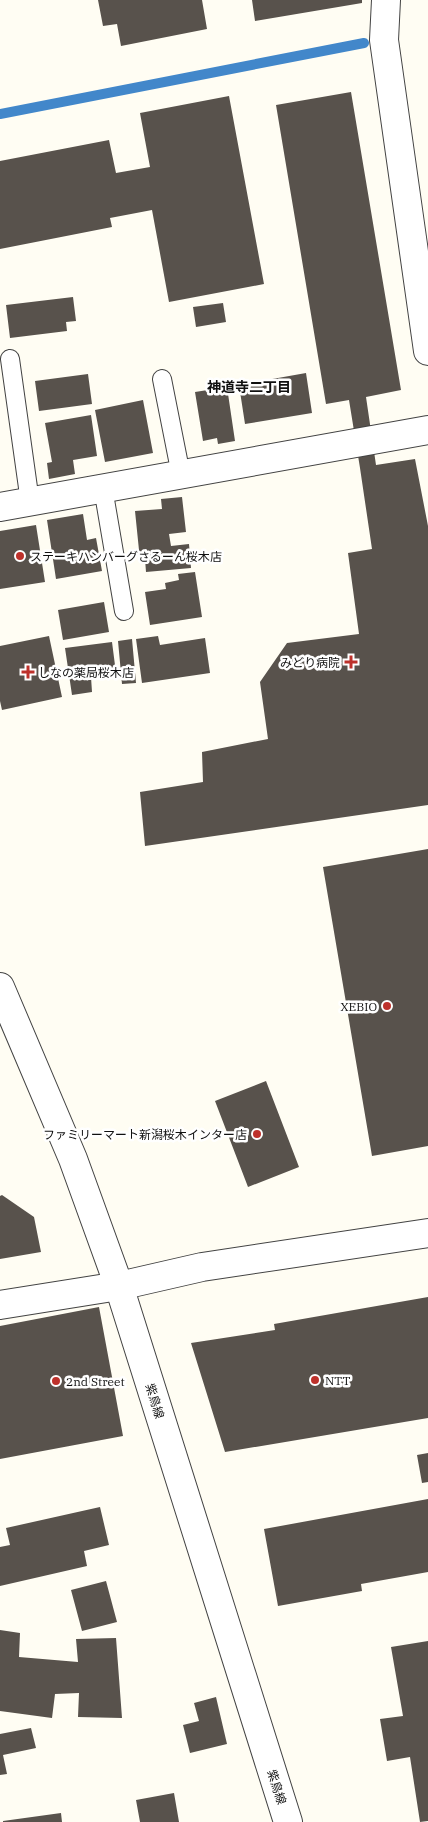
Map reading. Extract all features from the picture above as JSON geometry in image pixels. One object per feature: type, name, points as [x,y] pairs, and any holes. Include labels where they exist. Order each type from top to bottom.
[{"type":"street","points":[[386,0],[384,40],[428,351]]},
{"type":"street","points":[[0,507],[428,430]]},
{"type":"street","name":"紫鳥線","points":[[0,987],[73,1159],[119,1286],[288,1822]]},
{"type":"street","points":[[0,1305],[119,1286],[202,1267],[428,1232]]},
{"type":"lane","points":[[10,359],[30,502]]},
{"type":"lane","points":[[162,379],[181,474]]},
{"type":"lane","points":[[104,488],[124,612]]},
{"type":"building","points":[[98,0],[202,0],[207,29],[121,46],[117,24],[103,26]]},
{"type":"building","points":[[252,0],[362,0],[362,3],[255,21]]},
{"type":"building","name":"みどり病院","points":[[351,92],[401,390],[366,397],[376,465],[415,459],[428,526],[428,805],[145,846],[140,792],[203,782],[202,752],[268,739],[260,682],[287,643],[359,634],[348,553],[372,549],[360,468],[349,400],[326,404],[276,105]]},
{"type":"building","points":[[229,96],[264,284],[169,302],[152,210],[110,218],[112,227],[0,249],[0,161],[109,140],[116,173],[150,167],[140,113]]},
{"type":"building","points":[[73,297],[76,321],[66,322],[67,331],[10,338],[6,305]]},
{"type":"building","points":[[223,303],[226,322],[196,327],[193,307]]},
{"type":"building","points":[[306,373],[312,413],[245,424],[239,385]]},
{"type":"building","points":[[88,374],[92,404],[39,411],[35,381]]},
{"type":"building","points":[[227,387],[235,441],[218,444],[217,438],[203,441],[195,392]]},
{"type":"building","points":[[143,400],[153,453],[105,462],[95,410]]},
{"type":"building","points":[[91,415],[97,456],[73,460],[75,474],[49,479],[47,463],[52,462],[45,423]]},
{"type":"building","points":[[182,497],[186,532],[169,534],[171,546],[189,544],[191,568],[146,572],[145,559],[140,560],[135,511],[162,509],[161,499]]},
{"type":"building","points":[[83,514],[87,540],[96,538],[102,571],[56,579],[47,520]]},
{"type":"building","name":"ステーキハンバーグさるーん桜木店","points":[[36,525],[45,582],[0,589],[0,531]]},
{"type":"building","points":[[195,572],[202,617],[150,625],[145,592],[166,589],[165,583],[179,580],[178,574]]},
{"type":"building","points":[[104,602],[109,632],[63,640],[58,610]]},
{"type":"building","name":"しなの薬局桜木店","points":[[49,636],[62,697],[2,710],[0,701],[0,646]]},
{"type":"building","points":[[158,636],[160,645],[205,638],[210,673],[142,683],[136,639]]},
{"type":"building","points":[[132,639],[136,683],[122,684],[118,641]]},
{"type":"building","points":[[112,642],[116,673],[91,677],[92,692],[72,695],[65,648]]},
{"type":"building","name":"XEBIO","points":[[428,849],[428,1146],[372,1156],[323,867]]},
{"type":"building","name":"ファミリーマート新潟桜木インター店","points":[[266,1081],[299,1167],[248,1187],[215,1101]]},
{"type":"building","points":[[2,1195],[34,1217],[41,1252],[0,1259],[0,1196]]},
{"type":"building","name":"NTT","points":[[428,1297],[428,1418],[225,1452],[191,1343],[275,1330],[274,1324]]},
{"type":"building","name":"2nd Street","points":[[99,1307],[123,1436],[0,1459],[0,1326]]},
{"type":"building","points":[[428,1453],[428,1482],[422,1483],[417,1455]]},
{"type":"building","points":[[428,1499],[428,1572],[361,1584],[362,1591],[278,1606],[264,1529]]},
{"type":"building","points":[[100,1507],[109,1545],[84,1551],[87,1566],[0,1586],[0,1547],[10,1545],[6,1528]]},
{"type":"building","points":[[106,1581],[117,1622],[82,1631],[71,1590]]},
{"type":"building","points":[[0,1630],[20,1633],[19,1657],[78,1662],[76,1639],[116,1638],[122,1718],[78,1717],[79,1693],[55,1694],[52,1718],[0,1711]]},
{"type":"building","points":[[428,1641],[428,1821],[420,1822],[410,1757],[387,1761],[380,1719],[403,1716],[391,1647]]},
{"type":"building","points":[[216,1697],[227,1744],[190,1753],[183,1725],[199,1721],[194,1703]]},
{"type":"building","points":[[31,1728],[36,1748],[3,1755],[7,1774],[0,1775],[0,1734]]},
{"type":"building","points":[[174,1793],[179,1822],[140,1822],[136,1800]]},
{"type":"building","points":[[61,1813],[62,1822],[3,1822],[3,1821]]},
{"type":"waterway","points":[[0,114],[364,43]]},
{"type":"place","name":"ステーキハンバーグさるーん桜木店","points":[[20,556]]},
{"type":"place","name":"みどり病院","points":[[351,662]]},
{"type":"place","name":"しなの薬局桜木店","points":[[28,672]]},
{"type":"place","name":"XEBIO","points":[[387,1006]]},
{"type":"place","name":"ファミリーマート新潟桜木インター店","points":[[257,1134]]},
{"type":"place","name":"NTT","points":[[315,1380]]},
{"type":"place","name":"2nd Street","points":[[56,1381]]},
{"type":"district","name":"神道寺二丁目","points":[[249,387]]}]
